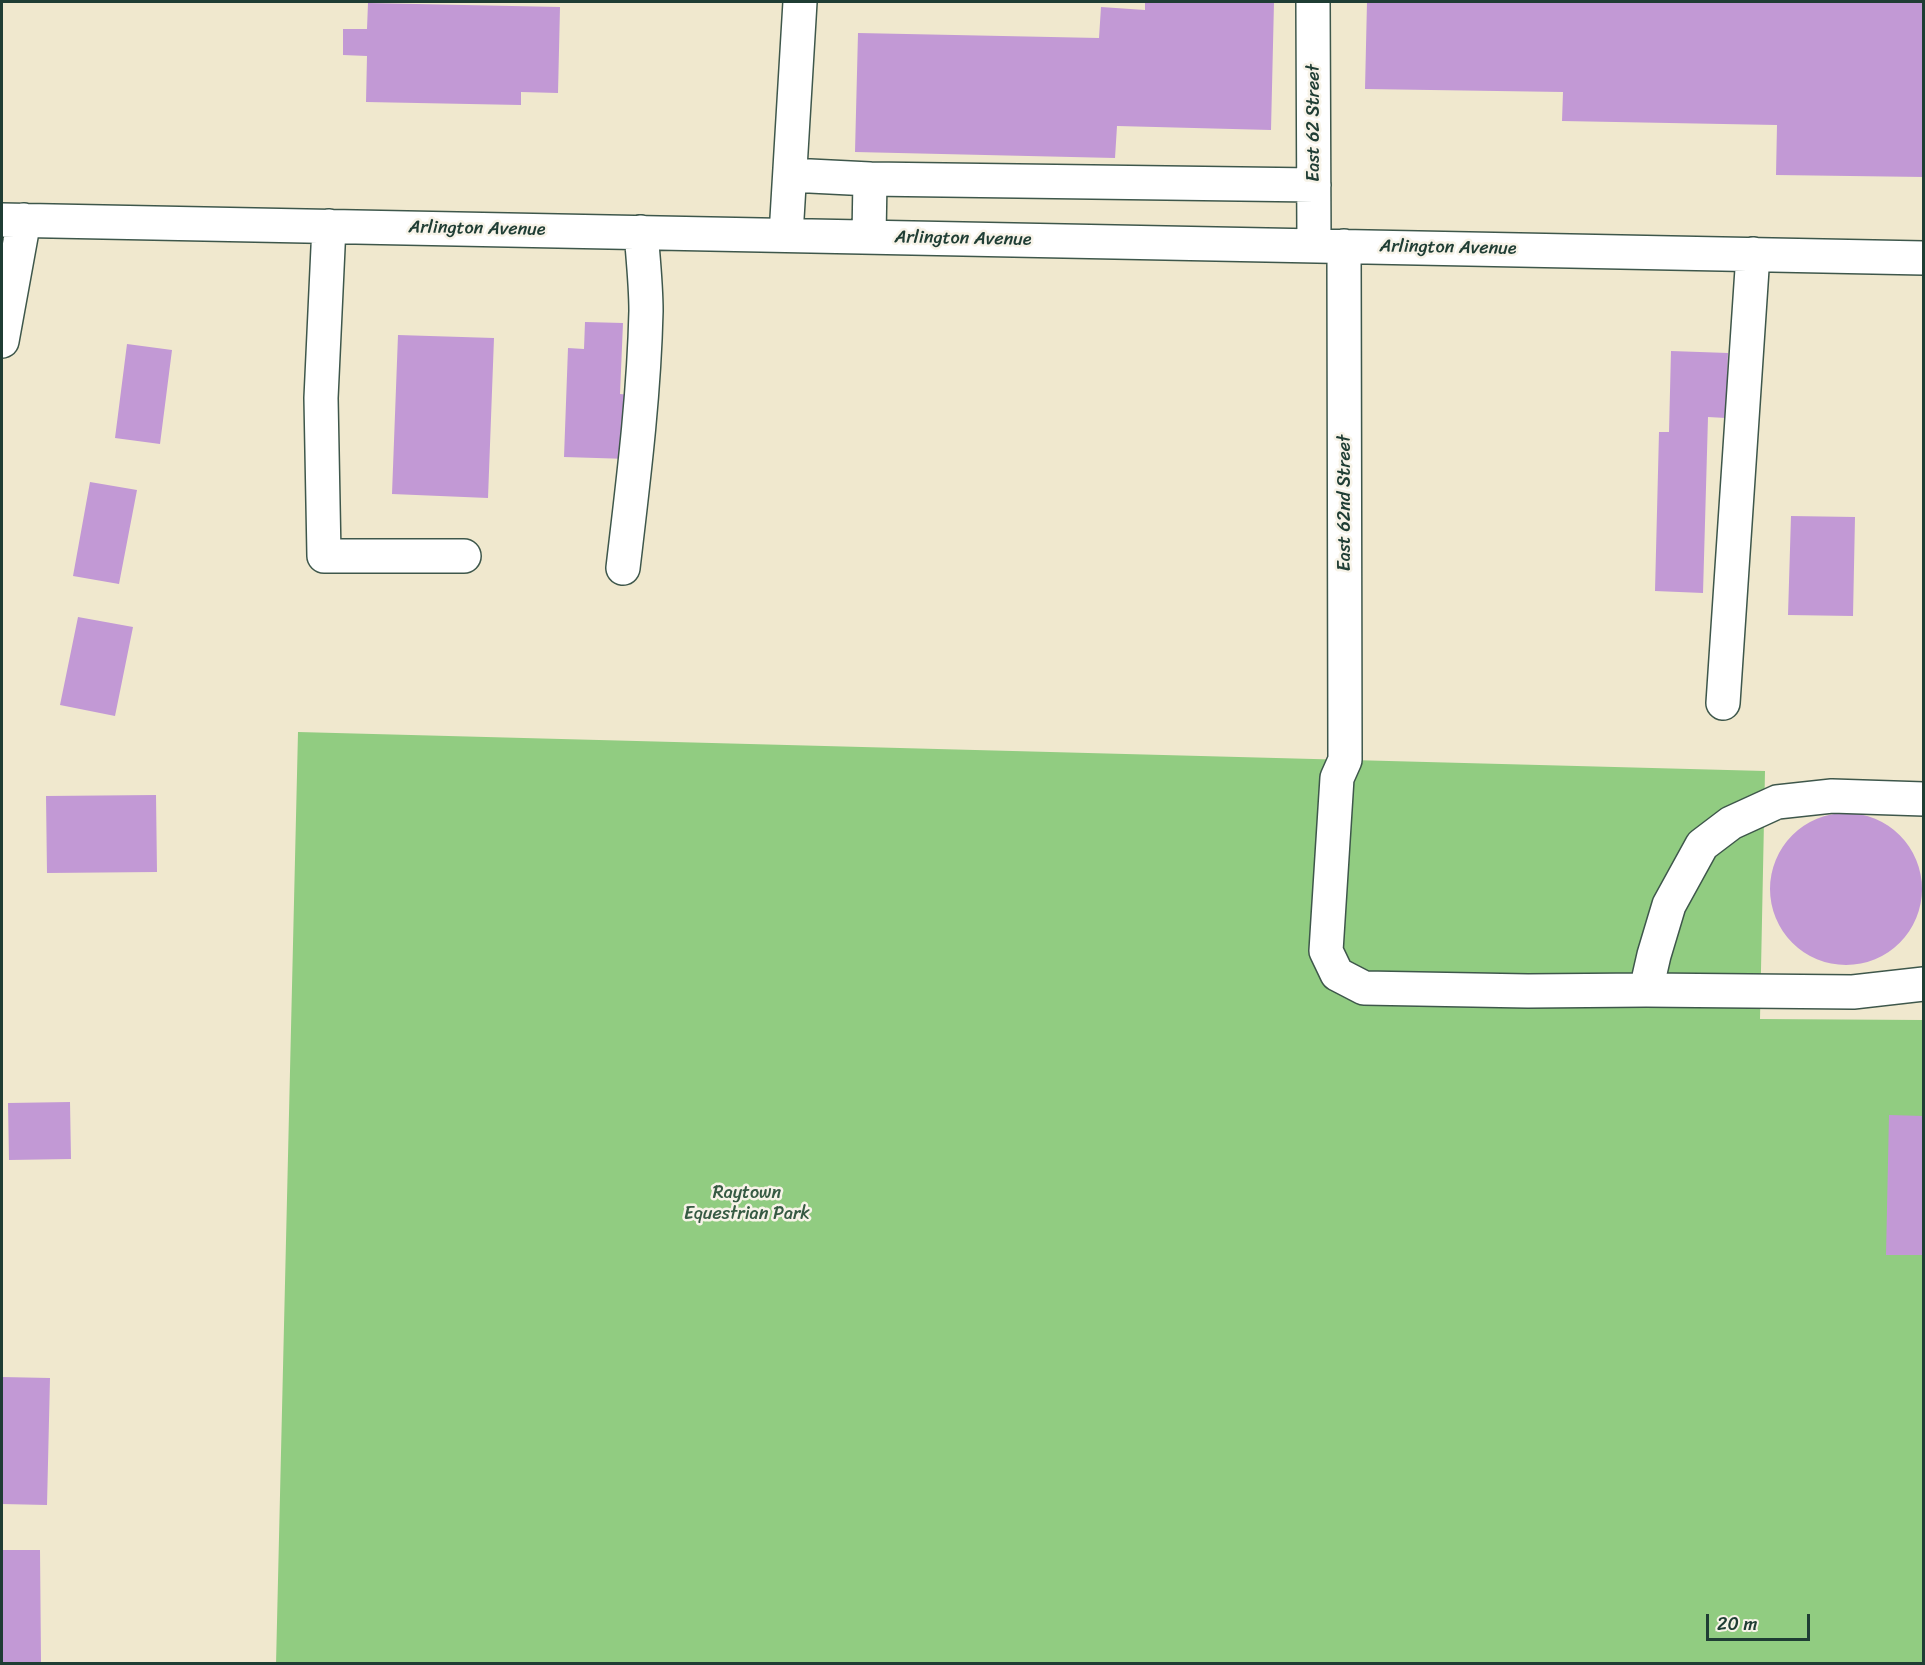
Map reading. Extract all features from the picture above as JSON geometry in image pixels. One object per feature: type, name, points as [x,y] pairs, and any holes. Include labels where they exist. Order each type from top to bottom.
[{"type":"street","points":[[786,235],[800,2]]},
{"type":"street","name":"East 62 Street","points":[[1313,2],[1314,185],[1329,246]]},
{"type":"street","points":[[790,175],[870,179],[1314,185]]},
{"type":"street","points":[[869,237],[870,179]]},
{"type":"street","points":[[2,341],[13,220]]},
{"type":"street","name":"Arlington Avenue","points":[[13,220],[1923,258]]},
{"type":"street","points":[[329,226],[321,398],[324,556],[464,556]]},
{"type":"street","points":[[623,568],[637,448],[646,308],[641,232]]},
{"type":"street","name":"East 62nd Street","points":[[1329,246],[1345,760],[1337,778],[1326,951],[1337,974],[1364,988],[1528,991],[1853,992],[1923,984]]},
{"type":"street","points":[[1723,703],[1753,254]]},
{"type":"street","points":[[1646,990],[1669,905],[1702,845],[1731,824],[1777,801],[1832,796],[1923,799]]},
{"type":"green space","name":"Raytown Equestrian Park","points":[[298,732],[1765,771],[1760,1019],[1923,1020],[1923,1663],[276,1664]]},
{"type":"building","points":[[1145,2],[1274,2],[1271,130],[1117,126],[1115,158],[855,152],[858,33],[1099,38],[1101,7],[1145,10]]},
{"type":"building","points":[[1367,2],[1924,2],[1924,177],[1776,175],[1777,125],[1562,121],[1563,92],[1365,89]]},
{"type":"building","points":[[368,3],[560,7],[558,93],[521,92],[521,105],[366,102],[367,56],[343,55],[343,29],[367,29]]},
{"type":"building","points":[[585,322],[623,323],[620,394],[631,395],[629,459],[564,457],[568,348],[584,349]]},
{"type":"building","points":[[398,335],[494,338],[488,498],[392,494]]},
{"type":"building","points":[[127,344],[172,350],[160,444],[115,438]]},
{"type":"building","points":[[1671,351],[1728,353],[1726,418],[1708,417],[1703,593],[1655,591],[1659,432],[1669,432]]},
{"type":"building","points":[[90,482],[137,490],[119,584],[73,576]]},
{"type":"building","points":[[1791,516],[1855,517],[1853,616],[1788,615]]},
{"type":"building","points":[[78,617],[133,627],[115,716],[60,705]]},
{"type":"building","points":[[156,795],[157,872],[47,873],[46,796]]},
{"type":"building","points":[[1846,813],[1875,819],[1888,826],[1899,836],[1909,847],[1916,860],[1922,889],[1916,918],[1909,931],[1899,942],[1888,952],[1875,959],[1846,965],[1817,959],[1804,952],[1793,942],[1783,931],[1776,918],[1770,889],[1776,860],[1783,847],[1793,836],[1804,826],[1817,819]]},
{"type":"building","points":[[70,1102],[71,1159],[9,1160],[8,1103]]},
{"type":"building","points":[[1889,1115],[1924,1116],[1924,1255],[1886,1255]]},
{"type":"building","points":[[2,1377],[50,1378],[47,1505],[2,1504]]},
{"type":"building","points":[[2,1550],[40,1550],[41,1662],[2,1662]]}]
